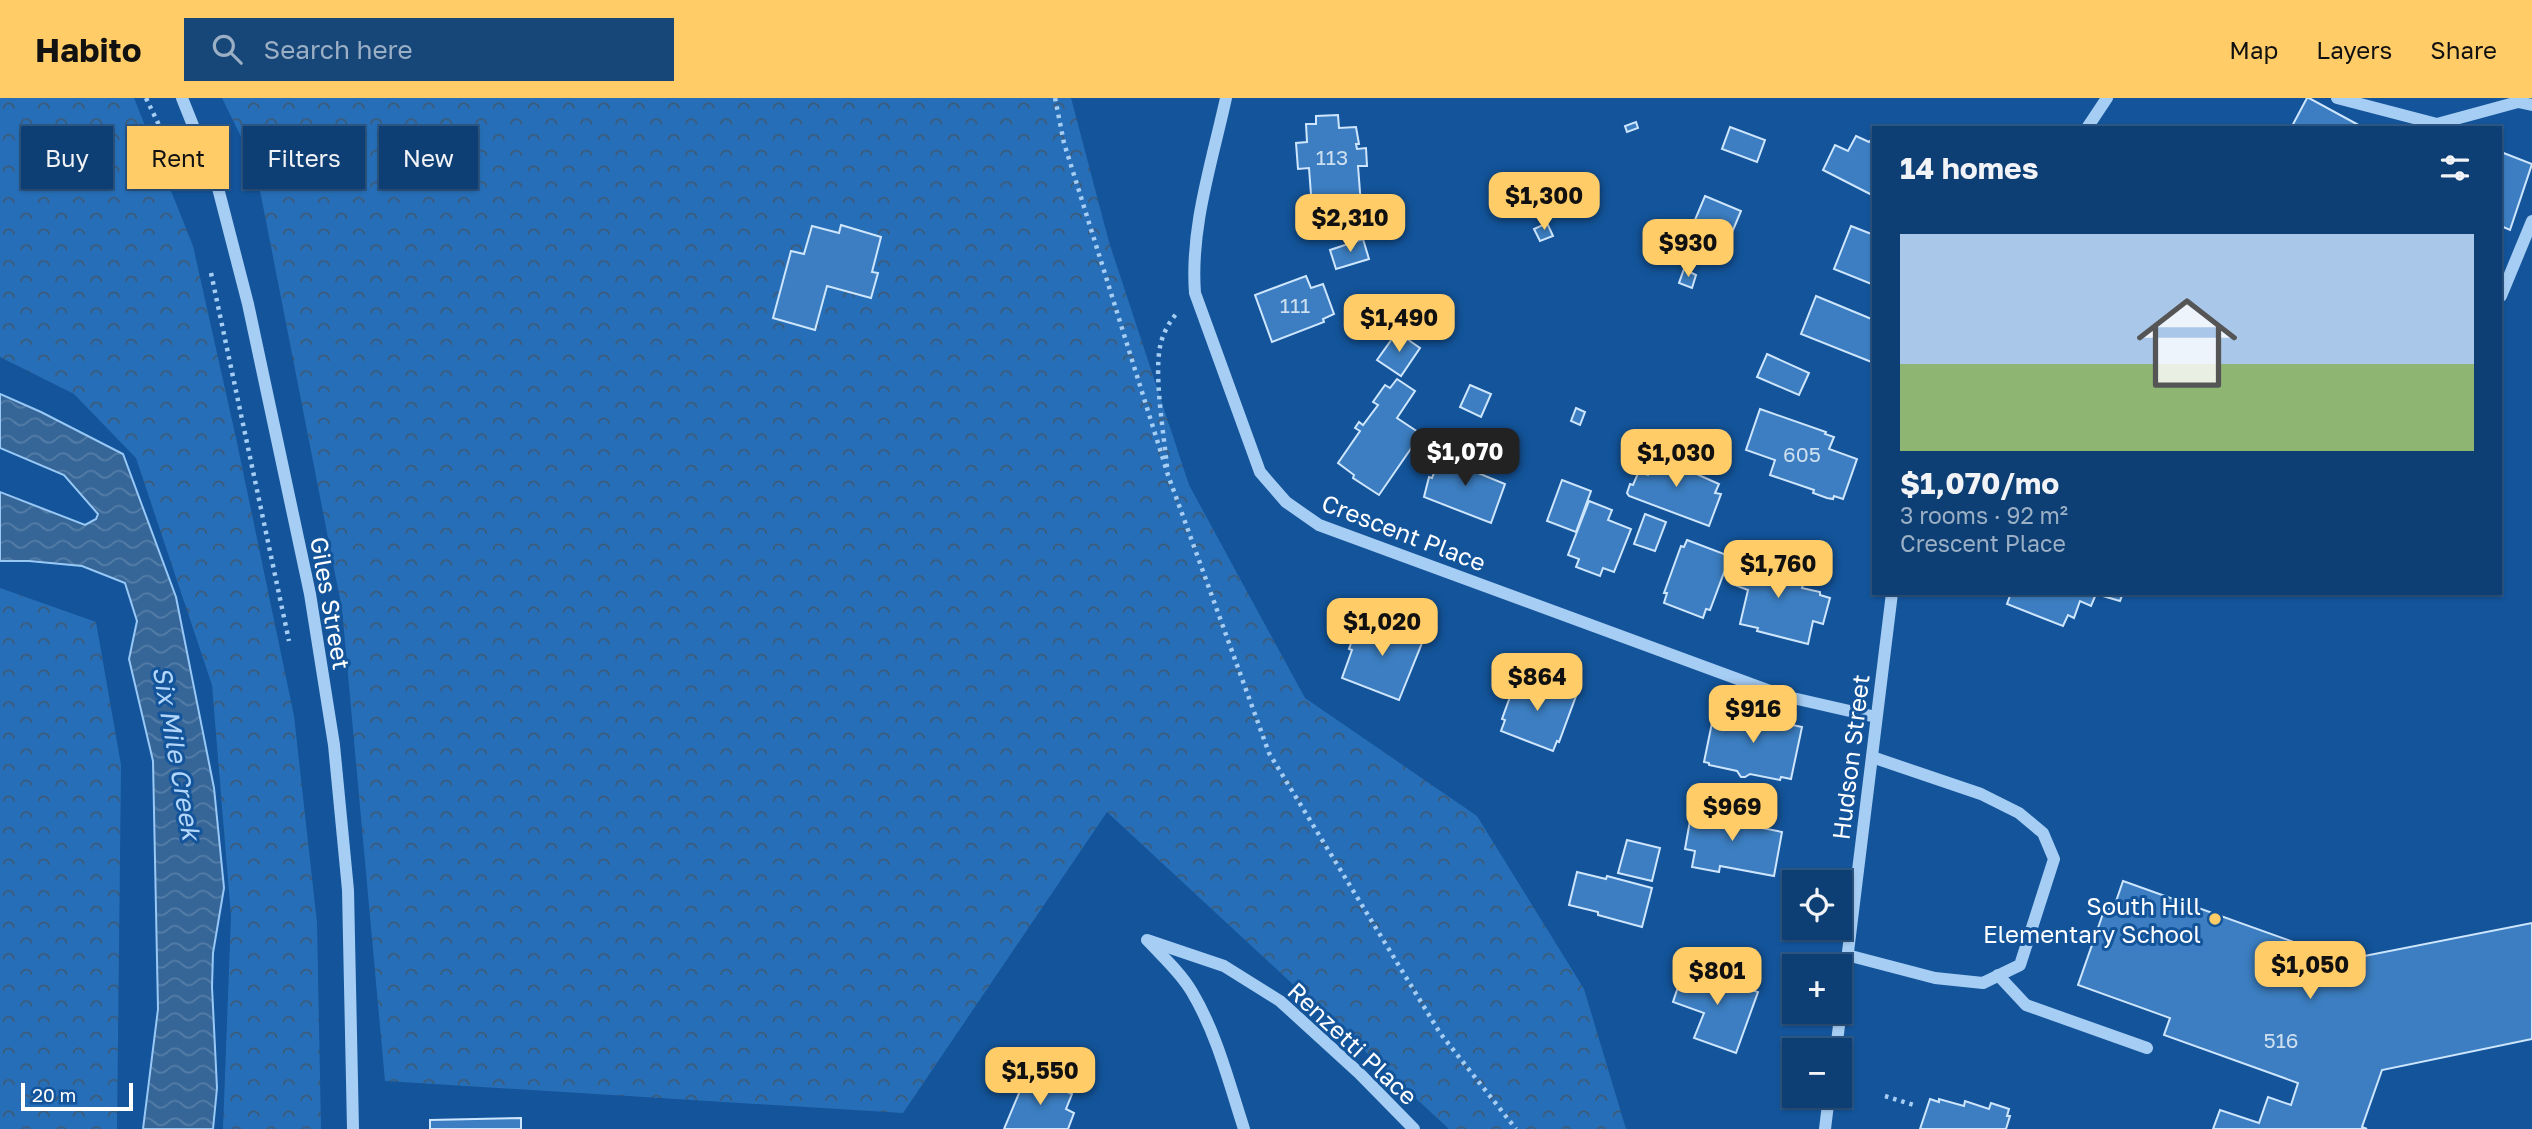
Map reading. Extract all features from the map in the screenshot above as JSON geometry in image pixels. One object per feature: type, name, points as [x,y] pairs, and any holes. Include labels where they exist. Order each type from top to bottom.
[{"type":"street","name":"Giles Street","points":[[182,98],[218,188],[248,304],[310,594],[334,744],[348,890],[353,1129]]},
{"type":"street","name":"Crescent Place","points":[[1226,98],[1197,233],[1193,263],[1195,293],[1260,472],[1286,502],[1319,525],[1784,696],[1876,717]]},
{"type":"street","points":[[2088,126],[2107,98]]},
{"type":"street","points":[[2337,98],[2436,126],[2518,102],[2532,105]]},
{"type":"street","points":[[2502,294],[2532,221]]},
{"type":"street","name":"Hudson Street","points":[[1847,954],[1892,595]]},
{"type":"street","points":[[1852,957],[1935,978],[1983,983],[2020,965],[2054,859],[2043,833],[2019,813],[1981,794],[1872,757]]},
{"type":"street","name":"Renzetti Place","points":[[1244,1129],[1218,1047],[1192,992],[1177,971],[1147,940],[1224,966],[1280,1001],[1359,1073],[1414,1129]]},
{"type":"street","points":[[1998,975],[2026,1005],[2147,1048]]},
{"type":"street","points":[[1825,1129],[1828,1108]]},
{"type":"path","points":[[146,98],[159,126]]},
{"type":"path","points":[[1055,98],[1064,143],[1168,475],[1269,753],[1440,1033],[1516,1129]]},
{"type":"path","points":[[208,261],[290,649]]},
{"type":"path","points":[[1168,475],[1159,367],[1160,347],[1174,316],[1195,293]]},
{"type":"path","points":[[1885,1096],[1917,1106]]},
{"type":"green space","points":[[0,98],[134,98],[145,126],[127,126],[127,189],[170,189],[193,246],[294,716],[317,923],[321,1129],[223,1129],[231,916],[212,685],[136,458],[74,394],[0,357]]},
{"type":"green space","points":[[222,98],[1071,98],[1109,242],[1189,485],[1305,698],[1477,816],[1584,989],[1626,1129],[1449,1129],[1107,812],[903,1113],[385,1081],[342,609],[260,189],[365,189],[365,126],[243,126],[243,141]]},
{"type":"green space","points":[[0,588],[96,622],[121,765],[117,1129],[0,1129]]},
{"type":"water","name":"Six Mile Creek","points":[[0,394],[123,454],[176,597],[214,788],[224,888],[213,953],[217,1088],[213,1129],[143,1129],[158,1009],[153,761],[129,659],[137,621],[125,583],[82,566],[0,561],[0,492],[85,525],[96,519],[98,514],[64,475],[0,448]]},
{"type":"building","points":[[2309,98],[2360,126],[2292,126]]},
{"type":"building","points":[[1338,115],[1339,128],[1356,127],[1359,144],[1356,144],[1357,149],[1366,148],[1367,166],[1358,166],[1361,205],[1312,208],[1309,168],[1298,169],[1296,143],[1307,142],[1306,124],[1316,124],[1316,116]]},
{"type":"building","points":[[1636,122],[1638,128],[1627,132],[1625,126]]},
{"type":"building","points":[[1730,127],[1765,140],[1757,162],[1722,149]]},
{"type":"building","points":[[1856,136],[1869,142],[1872,139],[1872,195],[1823,170],[1835,145],[1848,151]]},
{"type":"building","points":[[2502,152],[2532,164],[2510,230],[2502,226]]},
{"type":"building","points":[[1705,196],[1741,211],[1728,242],[1692,227]]},
{"type":"building","points":[[1547,223],[1553,236],[1540,241],[1534,229]]},
{"type":"building","points":[[841,225],[881,237],[872,272],[878,273],[871,298],[827,286],[815,330],[773,318],[791,251],[804,254],[812,226],[839,233]]},
{"type":"building","points":[[1851,226],[1872,234],[1872,284],[1834,269]]},
{"type":"building","points":[[1363,239],[1369,259],[1336,269],[1330,250]]},
{"type":"building","points":[[1684,269],[1696,275],[1692,288],[1679,283]]},
{"type":"building","points":[[1306,276],[1311,288],[1323,284],[1334,314],[1323,319],[1324,322],[1272,342],[1255,295]]},
{"type":"building","points":[[1816,296],[1872,319],[1872,362],[1801,334]]},
{"type":"building","points":[[1397,332],[1420,348],[1401,376],[1377,360]]},
{"type":"building","points":[[1767,354],[1809,373],[1799,395],[1757,377]]},
{"type":"building","points":[[1397,379],[1415,391],[1397,418],[1421,434],[1379,495],[1353,478],[1354,475],[1338,463],[1360,431],[1355,428],[1359,422],[1363,425],[1378,405],[1373,402],[1385,385],[1390,388]]},
{"type":"building","points":[[1470,385],[1491,394],[1481,417],[1460,407]]},
{"type":"building","points":[[1576,408],[1585,412],[1580,425],[1571,421]]},
{"type":"building","points":[[1760,409],[1826,432],[1825,434],[1834,437],[1829,449],[1857,459],[1843,499],[1834,496],[1833,499],[1827,498],[1813,493],[1814,490],[1770,475],[1775,460],[1746,450]]},
{"type":"building","points":[[1658,447],[1687,459],[1683,468],[1719,484],[1715,493],[1721,494],[1709,526],[1627,493],[1639,471],[1648,475]]},
{"type":"building","points":[[1456,452],[1477,460],[1473,471],[1505,484],[1491,523],[1424,497],[1429,477],[1432,478],[1439,460],[1445,463],[1446,458],[1452,460]]},
{"type":"building","points":[[1562,480],[1591,491],[1576,532],[1547,521]]},
{"type":"building","points":[[1589,501],[1612,510],[1608,520],[1631,529],[1614,572],[1603,568],[1600,576],[1576,567],[1579,559],[1568,555]]},
{"type":"building","points":[[1645,514],[1666,522],[1655,551],[1634,544]]},
{"type":"building","points":[[1687,540],[1732,557],[1710,610],[1706,609],[1703,618],[1664,603],[1667,593],[1664,593],[1681,546],[1684,547]]},
{"type":"building","points":[[1747,544],[1763,550],[1761,555],[1764,555],[1755,580],[1771,585],[1775,575],[1781,576],[1783,568],[1806,574],[1802,588],[1820,592],[1820,595],[1830,598],[1823,624],[1813,621],[1808,644],[1740,624],[1748,590],[1732,584],[1732,578]]},
{"type":"building","points":[[2010,595],[2096,595],[2091,606],[2080,601],[2074,618],[2068,615],[2063,626],[2007,604]]},
{"type":"building","points":[[2099,595],[2122,595],[2120,601]]},
{"type":"building","points":[[1365,616],[1424,638],[1399,700],[1342,678],[1352,650],[1349,649],[1353,638],[1356,639]]},
{"type":"building","points":[[1518,675],[1576,696],[1553,751],[1501,731],[1505,720],[1502,719]]},
{"type":"building","points":[[1721,710],[1772,721],[1776,718],[1785,719],[1788,724],[1802,727],[1791,779],[1781,777],[1780,780],[1750,774],[1741,777],[1737,771],[1704,762],[1714,713],[1720,715]]},
{"type":"building","points":[[1702,808],[1750,818],[1758,821],[1757,827],[1782,832],[1774,876],[1720,866],[1719,872],[1692,867],[1695,851],[1685,849],[1691,815],[1701,817]]},
{"type":"building","points":[[1627,840],[1660,848],[1652,881],[1618,873]]},
{"type":"building","points":[[1577,872],[1606,879],[1607,876],[1652,888],[1642,927],[1569,905]]},
{"type":"building","points":[[2123,881],[2344,960],[2532,923],[2532,1039],[2382,1070],[2362,1127],[2367,1129],[2213,1129],[2220,1110],[2259,1123],[2268,1097],[2291,1105],[2298,1083],[2164,1035],[2170,1018],[2078,985],[2105,908],[2113,910]]},
{"type":"building","points":[[1685,966],[1758,992],[1736,1053],[1694,1038],[1704,1013],[1673,1002]]},
{"type":"building","points":[[1027,1074],[1072,1094],[1066,1109],[1074,1113],[1068,1129],[1004,1129]]},
{"type":"building","points":[[1930,1099],[1964,1106],[1965,1101],[1989,1109],[1991,1103],[2009,1109],[2007,1116],[2010,1116],[2006,1129],[1920,1129]]},
{"type":"building","points":[[521,1118],[521,1129],[430,1129],[430,1120]]},
{"type":"place","name":"South Hill Elementary School","points":[[2215,919]]}]
